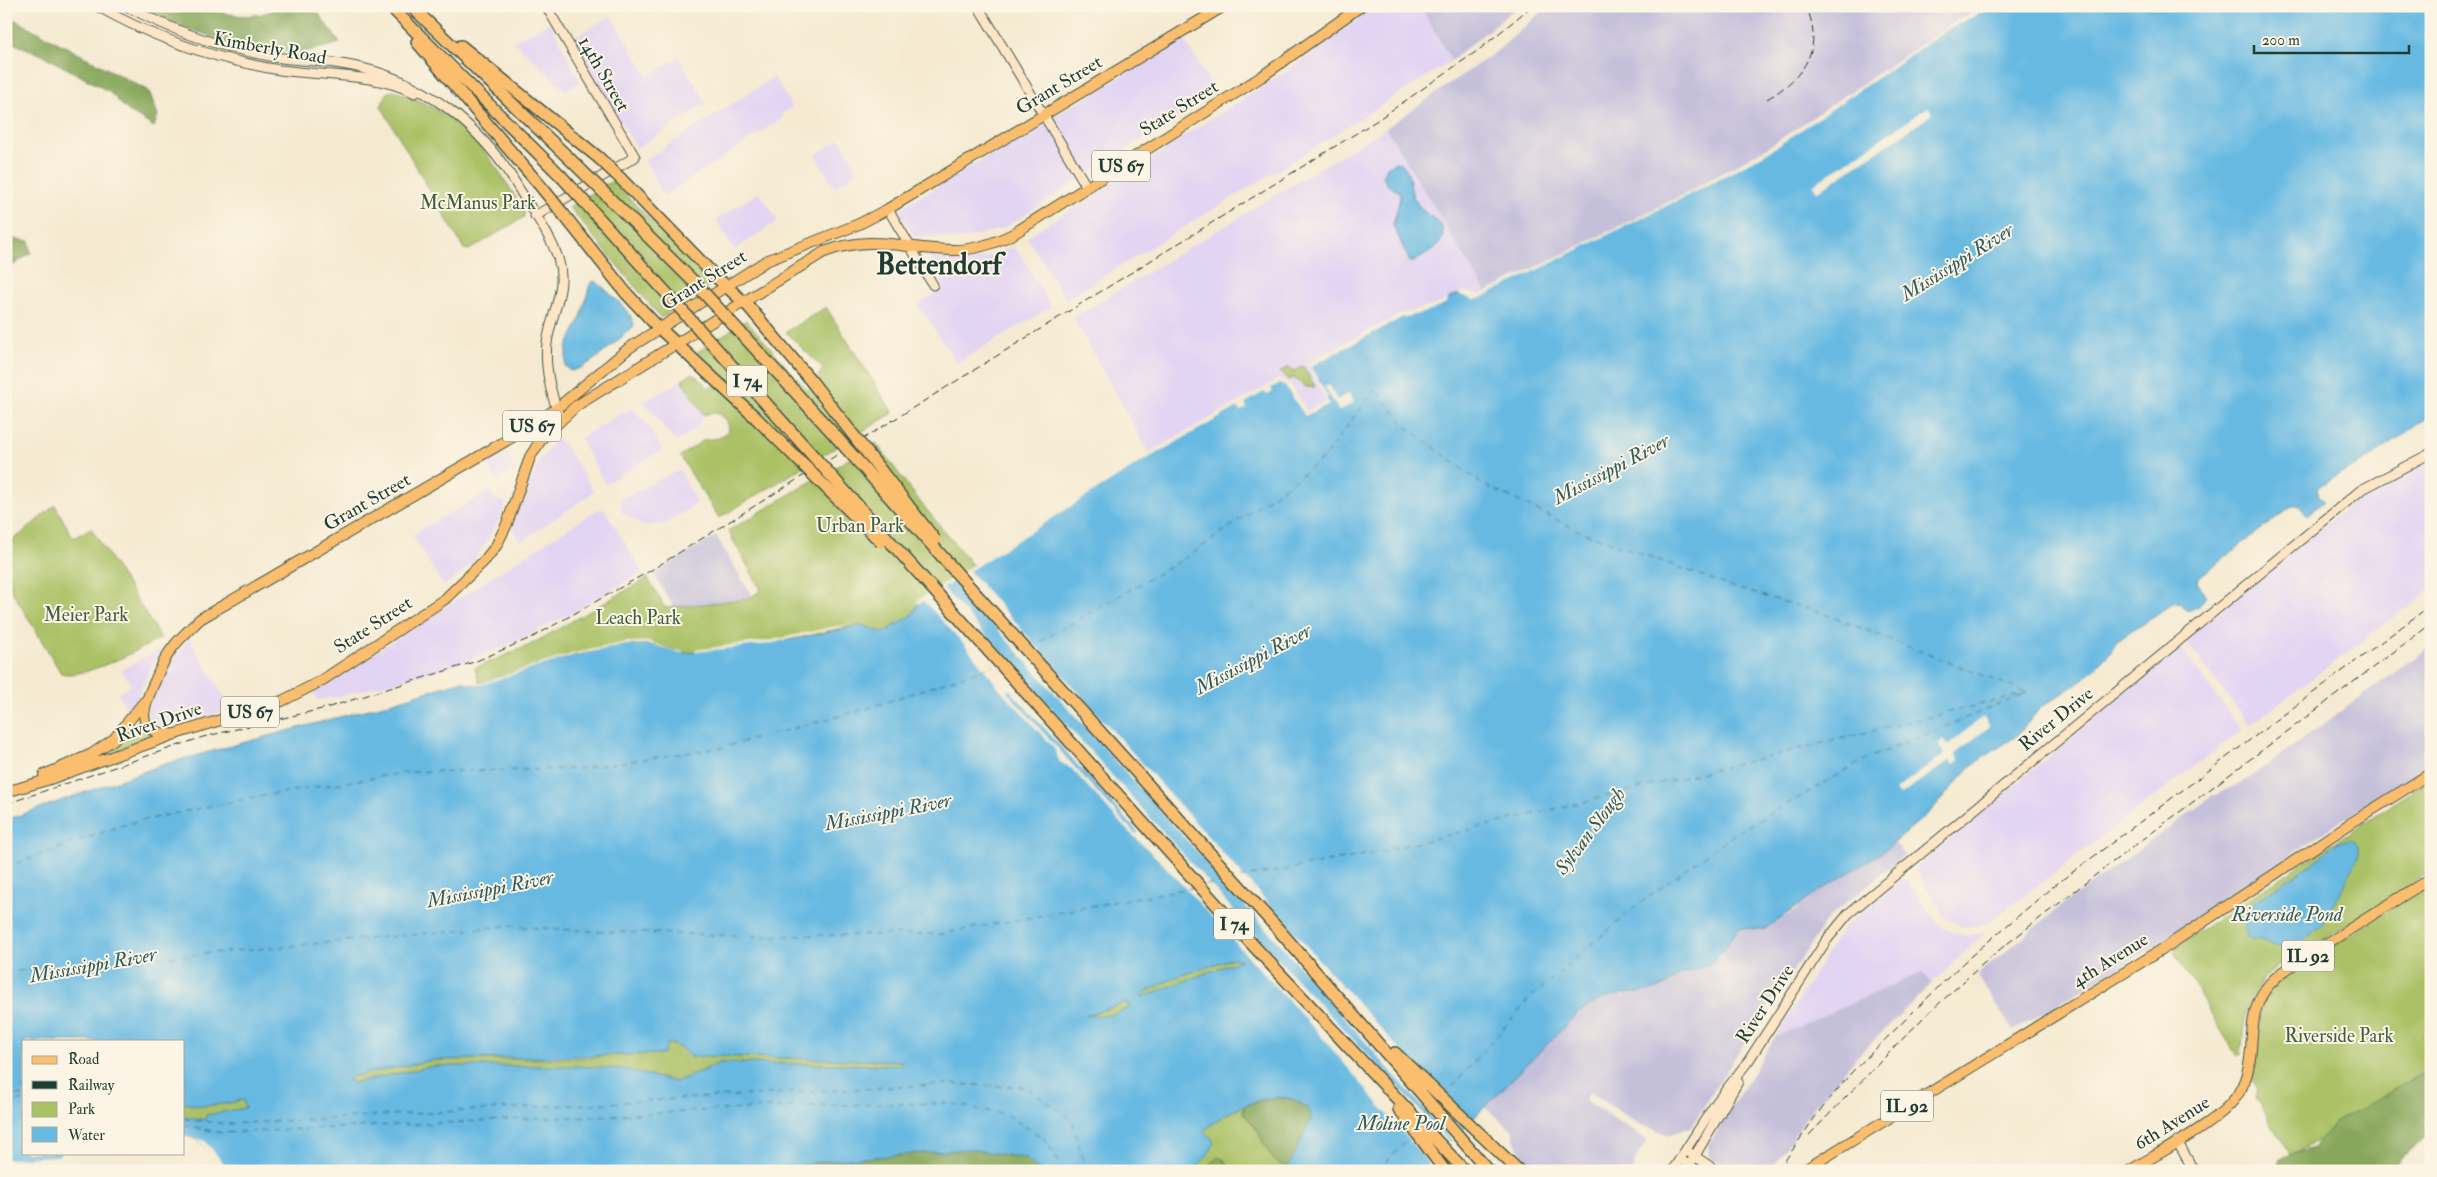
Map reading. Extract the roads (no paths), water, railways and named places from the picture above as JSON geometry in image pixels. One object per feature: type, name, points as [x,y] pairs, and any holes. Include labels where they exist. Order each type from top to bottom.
[{"type":"highway","name":"I 74","points":[[411,6],[693,281],[1354,1016],[1489,1171]]},
{"type":"highway","name":"I 74","points":[[394,10],[560,176],[1147,828],[1463,1168]]},
{"type":"highway","points":[[394,10],[411,35],[543,189],[626,292],[660,328],[831,490],[901,562],[932,588]]},
{"type":"highway","points":[[431,25],[476,56],[598,158],[726,286],[744,301],[812,382],[925,526],[955,571]]},
{"type":"highway","points":[[1354,1016],[1519,1171]]},
{"type":"highway","points":[[1370,1070],[1445,1171]]},
{"type":"main road","name":"Grant Street","points":[[147,699],[172,649],[200,619],[528,428],[556,408],[616,358],[726,286],[775,257],[859,224],[888,209],[1224,6]]},
{"type":"main road","name":"State Street","points":[[910,245],[944,250],[967,250],[989,245],[1014,234],[1290,58],[1361,6]]},
{"type":"main road","name":"Grant Street","points":[[560,420],[576,406],[824,252],[849,245],[872,242],[910,245]]},
{"type":"main road","name":"State Street","points":[[321,681],[445,599],[485,560],[496,546],[507,524],[530,457],[542,438],[560,420]]},
{"type":"main road","name":"River Drive","points":[[6,792],[30,783],[48,780],[175,734],[282,701],[321,681]]},
{"type":"main road","points":[[147,699],[143,712],[147,725],[155,732],[175,734]]},
{"type":"main road","name":"US 67","points":[[30,783],[92,754],[114,739],[147,699]]},
{"type":"main road","name":"4th Avenue","points":[[1803,1171],[2166,946],[2344,828],[2431,774]]},
{"type":"main road","name":"6th Avenue","points":[[2129,1171],[2226,1110],[2238,1094],[2246,1077],[2254,1012],[2261,995],[2272,980],[2431,878]]},
{"type":"street","name":"Kimberly Road","points":[[97,6],[144,31],[213,56],[283,70],[390,84],[442,104]]},
{"type":"street","name":"Kimberly Road","points":[[126,6],[169,26],[242,50],[271,56],[348,65],[379,72],[415,87],[442,104],[488,144],[511,174],[553,246],[559,260],[562,279],[558,305],[550,328],[546,354],[547,369],[560,420]]},
{"type":"street","name":"14th Street","points":[[535,216],[635,157],[546,6]]},
{"type":"street","points":[[978,6],[1087,187]]},
{"type":"street","points":[[888,209],[934,285]]},
{"type":"street","name":"River Drive","points":[[1672,1171],[1716,1103],[1749,1060],[1826,941],[1848,914],[2361,490],[2431,453]]},
{"type":"street","name":"River Drive","points":[[1690,1164],[1744,1074],[1749,1060]]},
{"type":"street","points":[[2177,1141],[2194,1171]]},
{"type":"street","points":[[1685,1150],[1690,1164],[1698,1171]]},
{"type":"street","points":[[1680,1159],[1690,1164],[1717,1171]]},
{"type":"water","points":[[1990,6],[2431,6],[2431,415],[2371,457],[2321,485],[2317,489],[2319,496],[2325,500],[2307,516],[2299,505],[2293,505],[2199,577],[2197,582],[2206,596],[2199,606],[2188,611],[2179,602],[2173,603],[2116,642],[2110,653],[2085,678],[2040,708],[2018,735],[1972,765],[1930,812],[1881,853],[1817,892],[1765,929],[1738,928],[1715,960],[1701,968],[1679,974],[1672,981],[1653,990],[1612,996],[1579,1012],[1421,1171],[1287,1171],[1311,1119],[1310,1111],[1305,1106],[1295,1100],[1284,1097],[1259,1100],[1221,1117],[1203,1132],[1210,1136],[1214,1142],[1208,1155],[1190,1171],[1040,1171],[1025,1158],[969,1149],[828,1161],[754,1171],[260,1171],[224,1164],[196,1139],[185,1135],[185,1116],[205,1120],[206,1115],[245,1108],[243,1100],[206,1106],[185,1103],[185,1040],[22,1040],[22,1154],[62,1154],[58,1157],[6,1160],[6,820],[168,763],[384,705],[462,681],[472,685],[575,655],[627,645],[650,644],[685,653],[788,640],[862,625],[883,633],[912,615],[919,602],[1137,462],[1280,382],[1289,386],[1307,414],[1329,401],[1309,365],[1402,316],[1442,306],[1450,298],[1458,295],[1478,297],[1739,167],[1961,21]],"holes":[[[1233,958],[1241,960],[1142,997],[1142,994],[1174,978]],[[1125,1003],[1129,1004],[1129,1008],[1112,1015],[1084,1016]],[[668,1043],[681,1048],[690,1057],[902,1061],[900,1065],[720,1063],[676,1082],[623,1069],[576,1066],[434,1066],[353,1083],[348,1080],[350,1077],[434,1060],[663,1054]]]},
{"type":"water","points":[[1396,162],[1405,166],[1412,193],[1417,203],[1441,224],[1443,231],[1440,243],[1436,248],[1413,262],[1410,262],[1393,225],[1400,198],[1399,192],[1387,184],[1383,177],[1387,167]]},
{"type":"water","points":[[594,281],[625,309],[634,326],[586,365],[570,371],[565,366],[567,347],[581,317],[590,284]]},
{"type":"water","name":"Riverside Pond","points":[[2352,839],[2359,847],[2359,857],[2322,925],[2301,943],[2274,947],[2258,939],[2252,941],[2246,936],[2244,923],[2252,903],[2310,865],[2338,842]]},
{"type":"railway","points":[[6,804],[203,737],[326,708],[474,662],[533,637],[648,572],[1376,121],[1480,49],[1532,6]]},
{"type":"railway","points":[[1767,99],[1791,82],[1807,61],[1812,49],[1813,36],[1806,6]]},
{"type":"railway","points":[[1778,1171],[1815,1117],[1851,1073],[1964,962],[2050,889],[2431,605]]},
{"type":"railway","points":[[1809,1135],[1924,1017],[1994,954],[2098,873],[2431,624]]},
{"type":"district","name":"Bettendorf","points":[[939,265]]},
{"type":"park label","name":"McManus Park","points":[[478,203]]},
{"type":"park label","name":"Urban Park","points":[[860,526]]},
{"type":"park label","name":"Meier Park","points":[[86,615]]},
{"type":"park label","name":"Leach Park","points":[[638,618]]},
{"type":"park label","name":"Riverside Park","points":[[2339,1036]]},
{"type":"water label","name":"Mississippi River","points":[[1957,262]]},
{"type":"water label","name":"Mississippi River","points":[[1611,469]]},
{"type":"water label","name":"Mississippi River","points":[[1253,659]]},
{"type":"water label","name":"Mississippi River","points":[[888,812]]},
{"type":"water label","name":"Sylvan Slough","points":[[1590,831]]},
{"type":"water label","name":"Mississippi River","points":[[490,889]]},
{"type":"water label","name":"Mississippi River","points":[[93,965]]},
{"type":"water label","name":"Moline Pool","points":[[1401,1123]]}]
